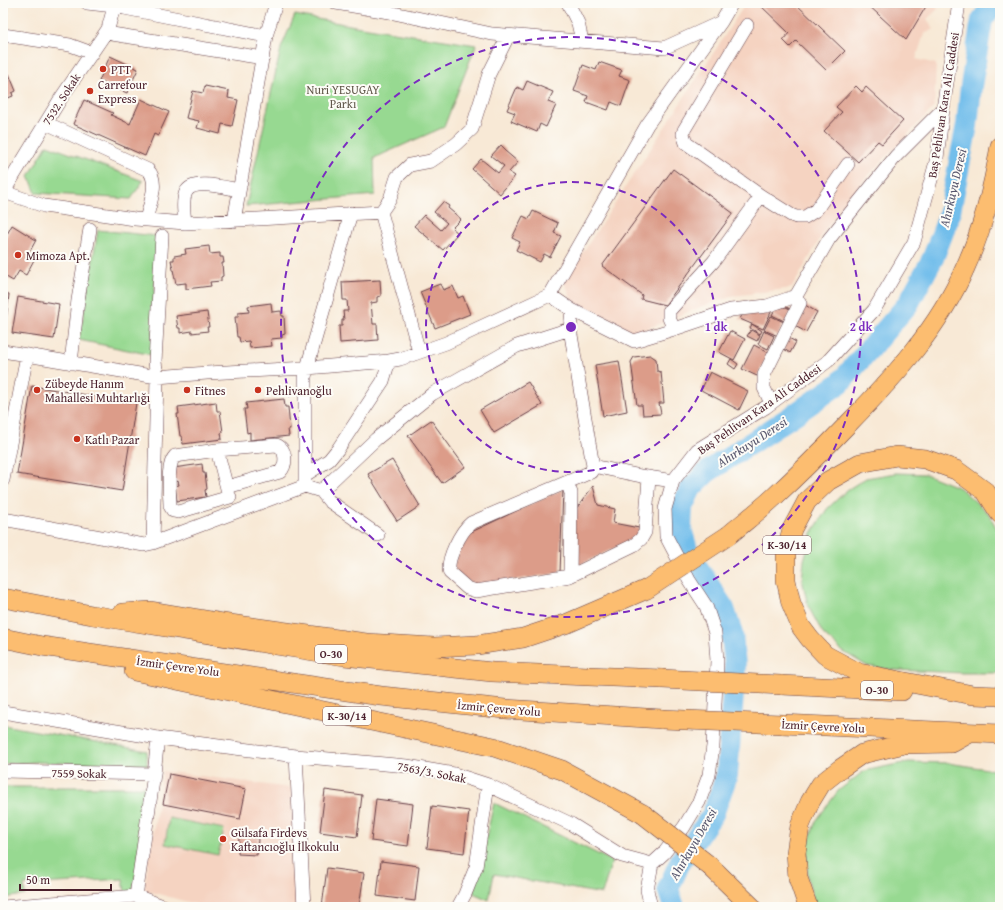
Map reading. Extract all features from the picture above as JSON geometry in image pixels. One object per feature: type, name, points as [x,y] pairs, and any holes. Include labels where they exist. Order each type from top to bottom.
[{"type":"highway","points":[[92,615],[151,611],[230,624],[366,643],[434,647],[477,645],[522,638],[568,623],[647,589],[729,535],[772,499],[875,396],[917,349],[948,302],[965,269],[981,230],[994,180],[1000,146]]},
{"type":"highway","name":"K-30/14","points":[[973,695],[859,673],[825,655],[810,640],[801,627],[791,603],[786,580],[786,552],[792,528],[807,501],[828,481],[860,463],[897,456],[925,458],[956,470],[986,492],[1000,514]]},
{"type":"highway","name":"O-30","points":[[3,598],[92,615],[351,657],[492,672],[973,695]]},
{"type":"highway","name":"İzmir Çevre Yolu","points":[[3,638],[42,646],[381,696],[505,709],[662,719],[1000,734]]},
{"type":"highway","name":"K-30/14","points":[[42,646],[92,662],[494,747],[562,770],[643,814],[711,867],[752,907]]},
{"type":"highway","points":[[973,695],[1000,696]]},
{"type":"highway","points":[[808,907],[798,878],[796,853],[800,826],[810,802],[821,784],[862,754],[904,744],[952,743],[970,733]]},
{"type":"street","points":[[87,3],[114,5],[266,36]]},
{"type":"street","points":[[234,221],[266,36],[276,3]]},
{"type":"street","points":[[336,3],[390,8],[492,34],[664,48],[721,22]]},
{"type":"street","points":[[568,3],[578,23],[582,41]]},
{"type":"street","points":[[3,351],[157,377],[206,372],[307,368],[400,359],[446,343],[550,295],[588,231],[647,124],[721,22],[732,3]]},
{"type":"street","name":"Baş Pehlivan Kara Ali Caddesi","points":[[652,864],[664,853],[684,827],[699,802],[709,774],[713,746],[717,661],[715,633],[706,606],[689,580],[666,536],[665,508],[673,481],[697,450],[771,403],[828,361],[874,310],[914,242],[936,158],[959,3]]},
{"type":"street","name":"7532. Sokak","points":[[3,193],[61,98],[108,29],[114,5]]},
{"type":"street","points":[[747,25],[684,130],[684,139],[689,146],[761,196],[791,215],[800,217],[809,215],[816,210],[848,164]]},
{"type":"street","points":[[108,29],[112,34],[263,58]]},
{"type":"street","points":[[3,34],[70,45],[92,53]]},
{"type":"street","points":[[419,352],[381,212],[390,199],[397,177],[410,165],[430,162],[456,144],[472,129],[489,74],[508,36]]},
{"type":"street","points":[[550,295],[572,310],[634,340],[674,329],[731,310],[767,306],[796,296],[829,239],[896,156],[943,110]]},
{"type":"street","points":[[46,122],[148,170],[152,176],[154,185],[146,220]]},
{"type":"street","points":[[185,223],[185,196],[190,187],[193,185],[239,190]]},
{"type":"street","points":[[3,193],[44,206],[146,220],[185,223],[381,212]]},
{"type":"street","points":[[674,329],[669,318],[669,311],[714,261],[761,196]]},
{"type":"street","points":[[305,480],[305,378],[352,214]]},
{"type":"street","points":[[71,363],[78,300],[90,229]]},
{"type":"street","points":[[153,543],[157,377],[155,362],[162,236]]},
{"type":"street","points":[[771,403],[764,388],[764,374],[800,303],[796,296]]},
{"type":"street","points":[[572,310],[570,329],[593,466],[590,472],[471,524],[462,532],[448,566],[452,576],[467,588],[476,590],[570,576],[634,545],[641,539],[645,532],[649,478]]},
{"type":"street","points":[[321,491],[376,439],[432,394],[517,346],[570,329]]},
{"type":"street","points":[[3,480],[7,443],[27,355]]},
{"type":"street","points":[[3,519],[144,545],[235,512],[305,480],[329,460],[338,449],[383,381],[389,360]]},
{"type":"street","points":[[276,445],[280,446],[284,450],[285,463],[280,472],[228,492],[178,512],[173,510],[170,506],[170,466],[173,458],[175,456],[217,450],[276,445]]},
{"type":"street","points":[[217,450],[235,512]]},
{"type":"street","points":[[593,466],[649,478],[673,481]]},
{"type":"street","points":[[305,480],[321,491],[329,501],[378,535]]},
{"type":"street","points":[[567,482],[571,493],[570,576]]},
{"type":"street","name":"7563/3. Sokak","points":[[3,712],[158,738],[296,756],[407,766],[454,774],[488,785],[572,824],[622,856],[652,864]]},
{"type":"street","points":[[136,896],[158,738]]},
{"type":"street","points":[[296,756],[304,907]]},
{"type":"street","name":"7559 Sokak","points":[[3,771],[154,774]]},
{"type":"street","points":[[458,907],[476,866],[488,785]]},
{"type":"street","points":[[651,907],[647,890],[652,864]]},
{"type":"street","points":[[3,907],[136,896],[166,907]]},
{"type":"shaded area","points":[[746,3],[935,3],[934,5],[938,9],[927,19],[934,29],[924,34],[916,59],[936,64],[934,107],[867,177],[826,228],[792,288],[734,296],[700,307],[629,336],[573,303],[564,281]]},
{"type":"shaded area","name":"Gülsafa Firdevs Kaftancıoğlu İlkokulu","points":[[163,771],[291,788],[297,907],[206,907],[144,890]]},
{"type":"green space","name":"Nuri YESUGAY Parkı","points":[[295,15],[476,45],[444,127],[374,158],[375,195],[246,206],[281,48]]},
{"type":"green space","points":[[47,145],[143,181],[131,199],[36,193],[29,176]]},
{"type":"green space","points":[[98,230],[157,236],[152,355],[79,340]]},
{"type":"green space","points":[[896,473],[925,474],[960,488],[988,513],[1000,534],[1000,673],[895,670],[867,666],[842,651],[823,634],[808,606],[802,579],[804,560],[812,533],[827,509],[847,490],[866,478]]},
{"type":"green space","points":[[3,725],[147,751],[147,766],[36,762],[3,764]]},
{"type":"green space","points":[[908,762],[948,763],[1000,771],[1000,907],[815,907],[808,879],[806,848],[816,821],[838,791],[864,771]]},
{"type":"green space","points":[[3,787],[150,787],[133,892],[125,892],[123,879],[24,885],[25,895],[3,898]]},
{"type":"green space","points":[[494,803],[612,861],[602,894],[494,874],[489,900],[473,893]]},
{"type":"green space","points":[[169,818],[224,829],[218,855],[165,844]]},
{"type":"building","points":[[758,3],[795,3],[845,51],[826,70],[796,41],[790,47],[783,40],[789,33]]},
{"type":"building","points":[[866,3],[928,3],[906,40]]},
{"type":"building","points":[[110,56],[138,69],[127,93],[99,81]]},
{"type":"building","points":[[599,62],[622,70],[619,76],[630,80],[621,106],[611,102],[608,110],[586,102],[588,96],[574,91],[583,65],[596,70]]},
{"type":"building","points":[[3,69],[6,75],[9,74],[16,91],[12,93],[13,96],[3,100]]},
{"type":"building","points":[[527,81],[553,92],[548,102],[556,105],[546,127],[540,124],[537,132],[511,121],[515,113],[507,110],[517,87],[523,90]]},
{"type":"building","points":[[205,86],[229,91],[228,98],[238,100],[232,126],[222,124],[220,134],[197,128],[199,121],[186,118],[193,91],[203,93]]},
{"type":"building","points":[[856,86],[862,92],[866,87],[903,121],[882,144],[878,141],[858,162],[824,131],[842,112],[836,107]]},
{"type":"building","points":[[141,99],[169,112],[158,136],[154,134],[145,156],[73,124],[84,100],[113,113],[111,115],[130,124]]},
{"type":"building","points":[[3,100],[6,107],[3,108]]},
{"type":"building","points":[[501,145],[506,150],[505,151],[518,162],[509,172],[515,176],[500,194],[472,169],[481,159],[498,173],[504,166],[491,156]]},
{"type":"building","points":[[673,169],[733,213],[665,305],[641,299],[642,295],[602,266]]},
{"type":"building","points":[[443,202],[449,206],[448,208],[461,219],[452,228],[458,233],[443,250],[414,226],[424,215],[441,230],[447,223],[434,212]]},
{"type":"building","points":[[533,211],[558,223],[554,233],[561,236],[550,257],[544,254],[540,262],[516,250],[520,242],[512,238],[523,216],[529,219]]},
{"type":"building","name":"Mimoza Apt.","points":[[12,225],[36,240],[29,253],[36,256],[26,275],[19,271],[13,281],[3,275],[3,237],[5,238]]},
{"type":"building","points":[[209,246],[210,254],[220,253],[220,257],[223,257],[223,276],[221,277],[221,281],[210,282],[211,286],[186,289],[186,283],[176,284],[171,260],[174,260],[174,256],[186,254],[185,249]]},
{"type":"building","points":[[380,280],[381,296],[377,297],[377,302],[371,303],[373,324],[377,324],[378,340],[340,343],[339,326],[342,326],[342,320],[344,320],[343,311],[348,311],[347,300],[343,300],[342,282]]},
{"type":"building","points":[[440,284],[443,290],[453,286],[458,298],[463,296],[470,314],[435,328],[420,292]]},
{"type":"building","points":[[3,293],[9,294],[5,330],[3,330]]},
{"type":"building","points":[[18,297],[59,304],[54,339],[12,333]]},
{"type":"building","points":[[271,303],[272,312],[281,311],[282,316],[284,316],[285,334],[282,335],[282,338],[271,339],[272,346],[250,348],[249,341],[240,342],[239,337],[237,337],[235,317],[238,317],[238,313],[249,312],[248,306]]},
{"type":"building","points":[[805,305],[817,312],[806,332],[793,325]]},
{"type":"building","points":[[786,307],[792,310],[786,322],[772,315],[775,309]]},
{"type":"building","points":[[773,308],[763,329],[740,319],[742,315]]},
{"type":"building","points":[[207,312],[209,327],[207,327],[208,331],[180,333],[176,316]]},
{"type":"building","points":[[771,316],[784,322],[778,336],[764,330]]},
{"type":"building","points":[[752,324],[762,331],[760,334],[750,328]]},
{"type":"building","points":[[751,330],[760,335],[757,341],[747,336]]},
{"type":"building","points":[[730,331],[745,339],[734,360],[719,352]]},
{"type":"building","points":[[764,331],[774,336],[768,349],[758,344]]},
{"type":"building","points":[[787,337],[796,342],[790,353],[781,347]]},
{"type":"building","points":[[754,345],[769,353],[757,376],[742,369]]},
{"type":"building","points":[[650,355],[656,359],[657,371],[661,372],[664,403],[659,403],[661,414],[643,415],[642,405],[637,405],[631,362],[634,357]]},
{"type":"building","points":[[731,359],[738,364],[735,369],[728,364]]},
{"type":"building","points":[[619,361],[627,411],[603,416],[595,365]]},
{"type":"building","points":[[710,372],[748,391],[739,410],[701,390]]},
{"type":"building","points":[[528,382],[542,405],[494,433],[480,410]]},
{"type":"building","name":"Katlı Pazar","points":[[32,386],[136,403],[122,491],[17,474]]},
{"type":"building","points":[[284,399],[285,407],[288,407],[290,429],[288,429],[289,436],[250,440],[250,432],[247,433],[244,409],[247,409],[246,403]]},
{"type":"building","points":[[216,402],[217,411],[220,411],[223,432],[221,433],[222,439],[183,444],[182,436],[180,436],[177,414],[179,414],[178,407]]},
{"type":"building","points":[[431,420],[465,467],[442,483],[408,436]]},
{"type":"building","points":[[392,460],[420,506],[397,521],[368,474]]},
{"type":"building","points":[[202,464],[207,489],[205,490],[206,497],[177,501],[175,486],[179,485],[178,481],[175,482],[173,468]]},
{"type":"building","points":[[593,486],[598,505],[615,509],[613,523],[639,528],[638,537],[575,567],[574,512]]},
{"type":"building","points":[[563,489],[560,573],[475,586],[451,571],[465,535]]},
{"type":"building","name":"Gülsafa Firdevs Kaftancıoğlu İlkokulu","points":[[169,774],[246,789],[240,819],[163,804]]},
{"type":"building","points":[[325,790],[362,795],[357,837],[320,832]]},
{"type":"building","points":[[376,799],[413,804],[408,846],[371,841]]},
{"type":"building","points":[[432,806],[469,811],[464,853],[427,848]]},
{"type":"building","points":[[239,837],[258,838],[257,855],[238,854]]},
{"type":"building","points":[[381,861],[419,866],[415,901],[377,896]]},
{"type":"building","points":[[327,868],[364,873],[359,907],[322,907]]},
{"type":"waterway","name":"Ahırkuyu Deresi","points":[[674,907],[668,889],[681,860],[713,814],[727,775],[735,666],[732,634],[724,609],[688,553],[681,529],[682,507],[691,488],[707,472],[840,383],[908,304],[933,258],[949,216],[967,125],[971,86],[982,20],[994,3]]},
{"type":"place","name":"PTT","points":[[103,69]]},
{"type":"place","name":"Carrefour Express","points":[[90,91]]},
{"type":"place","name":"Mimoza Apt.","points":[[18,255]]},
{"type":"place","name":"Zübeyde Hanım Mahallesi Muhtarlığı","points":[[37,390]]},
{"type":"place","name":"Fitnes","points":[[187,390]]},
{"type":"place","name":"Pehlivanoğlu","points":[[258,390]]},
{"type":"place","name":"Katlı Pazar","points":[[77,439]]},
{"type":"place","name":"Gülsafa Firdevs Kaftancıoğlu İlkokulu","points":[[223,839]]}]
